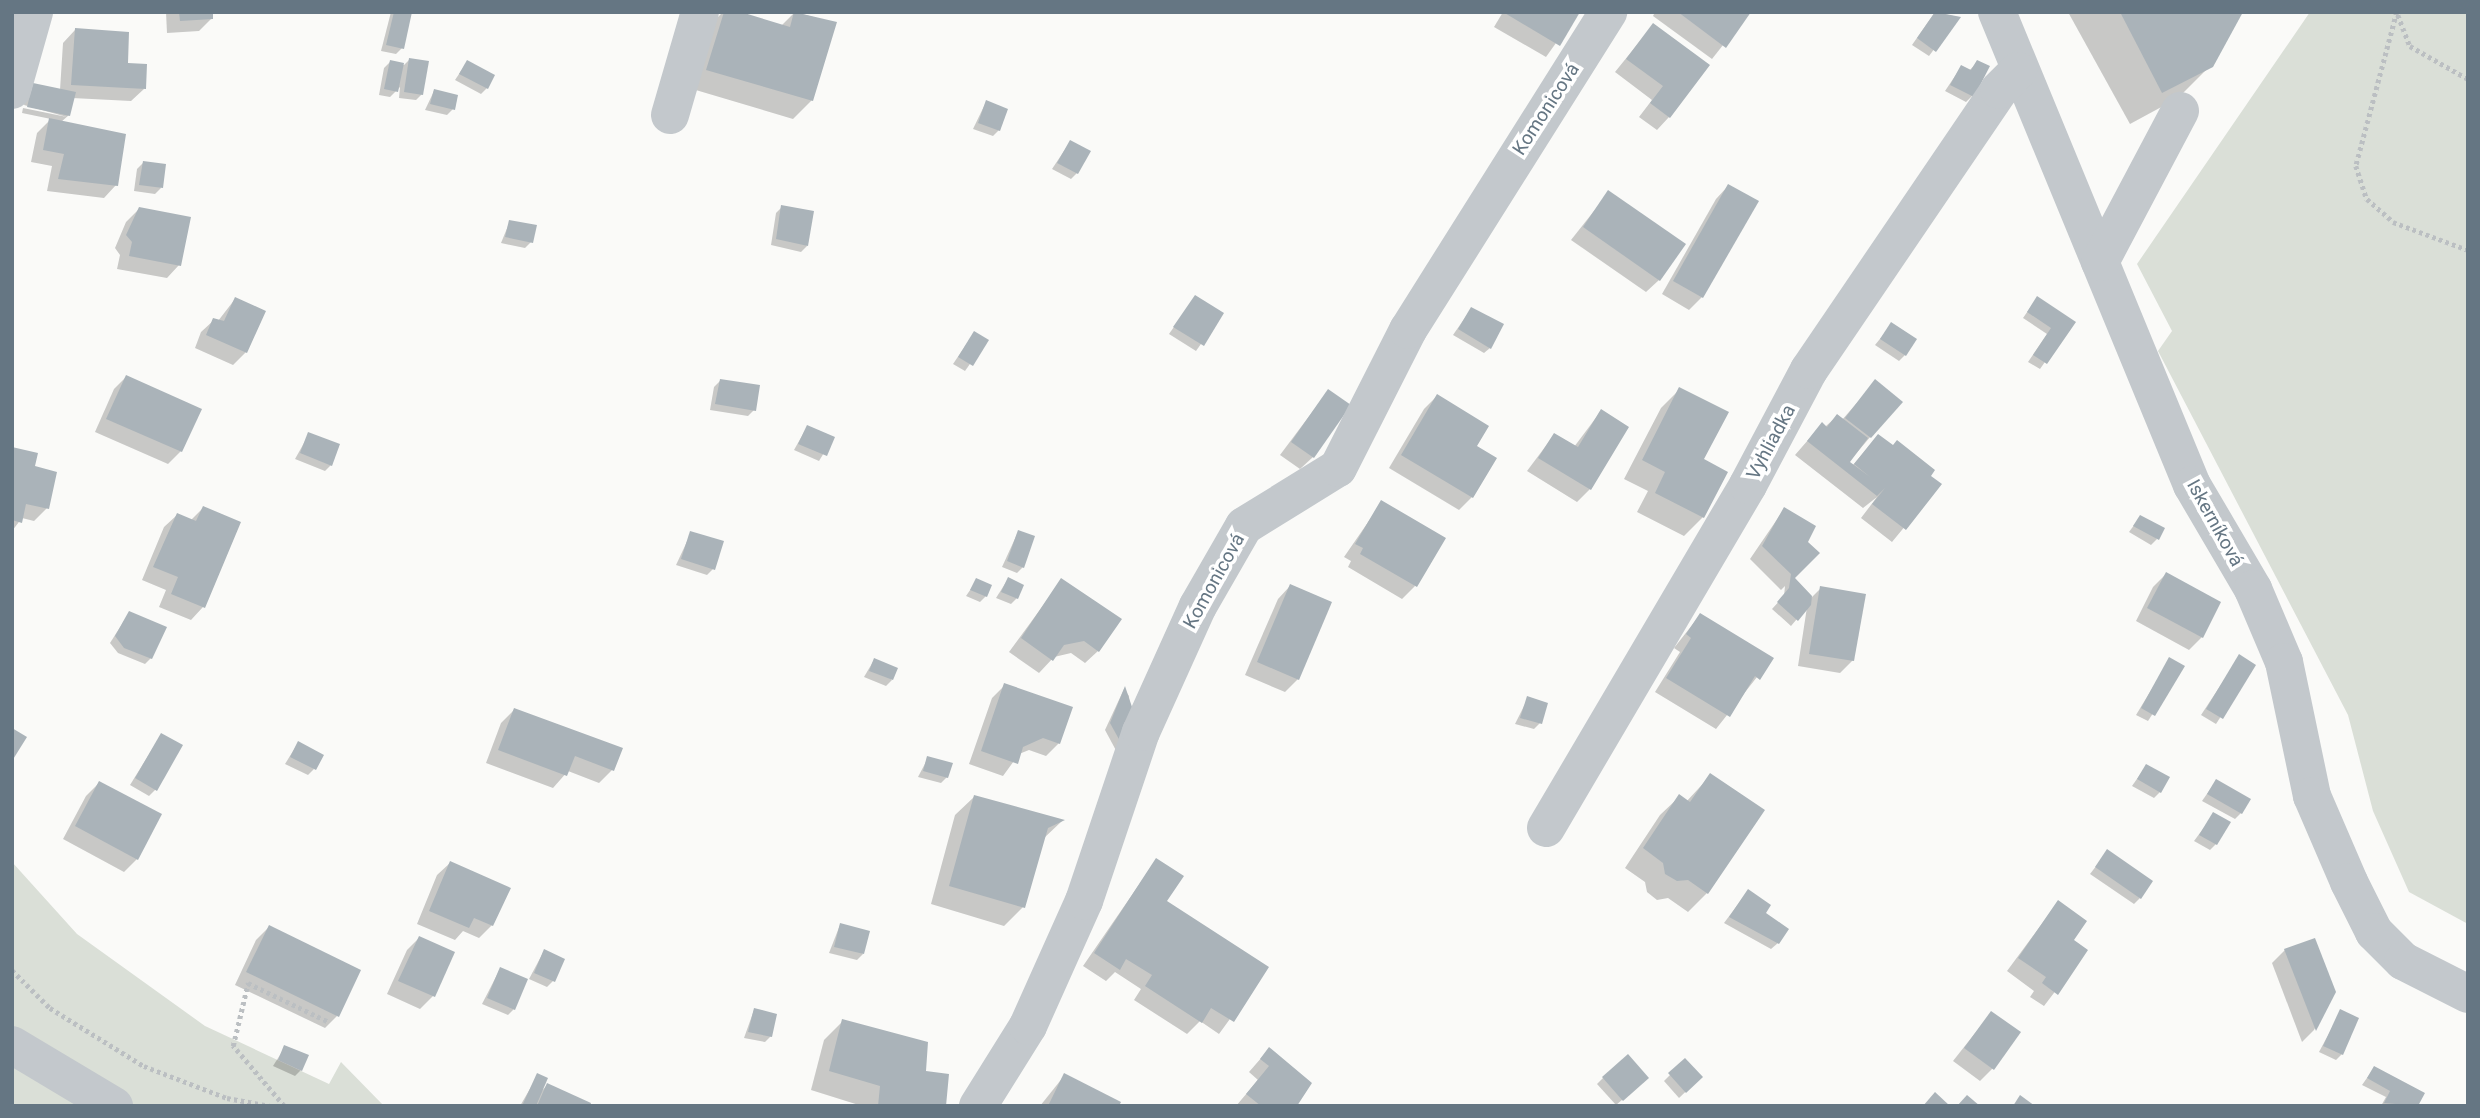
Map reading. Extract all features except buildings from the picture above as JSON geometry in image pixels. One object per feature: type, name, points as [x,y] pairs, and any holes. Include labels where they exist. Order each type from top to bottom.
[{"type":"street","points":[[12,90],[34,12]]},
{"type":"street","points":[[670,115],[700,12]]},
{"type":"street","name":"Komonicová","points":[[978,1106],[1028,1026],[1084,901],[1141,732],[1198,606],[1244,526],[1338,468],[1408,330],[1608,12]]},
{"type":"street","name":"Iskerníková","points":[[1997,12],[2018,71],[2192,485],[2253,589],[2284,662],[2312,796],[2348,882],[2374,932],[2403,961],[2468,994]]},
{"type":"street","name":"Vyhliadka","points":[[1546,828],[1748,485],[1809,370],[2000,90],[2018,71]]},
{"type":"street","points":[[2100,262],[2180,111]]},
{"type":"street","points":[[12,1045],[114,1106]]},
{"type":"path","points":[[2397,13],[2410,46],[2468,79]]},
{"type":"path","points":[[2397,13],[2356,166],[2367,199],[2393,222],[2468,250]]},
{"type":"path","points":[[12,970],[50,1008],[144,1066],[227,1098],[270,1106]]},
{"type":"path","points":[[284,1106],[233,1046],[248,984],[329,1022]]},
{"type":"shaded area","points":[[2310,12],[2468,12],[2468,924],[2409,892],[2373,811],[2348,715],[2158,351],[2172,331],[2137,264]]},
{"type":"shaded area","points":[[12,862],[77,934],[205,1026],[329,1084],[341,1062],[384,1106],[12,1106]]}]
